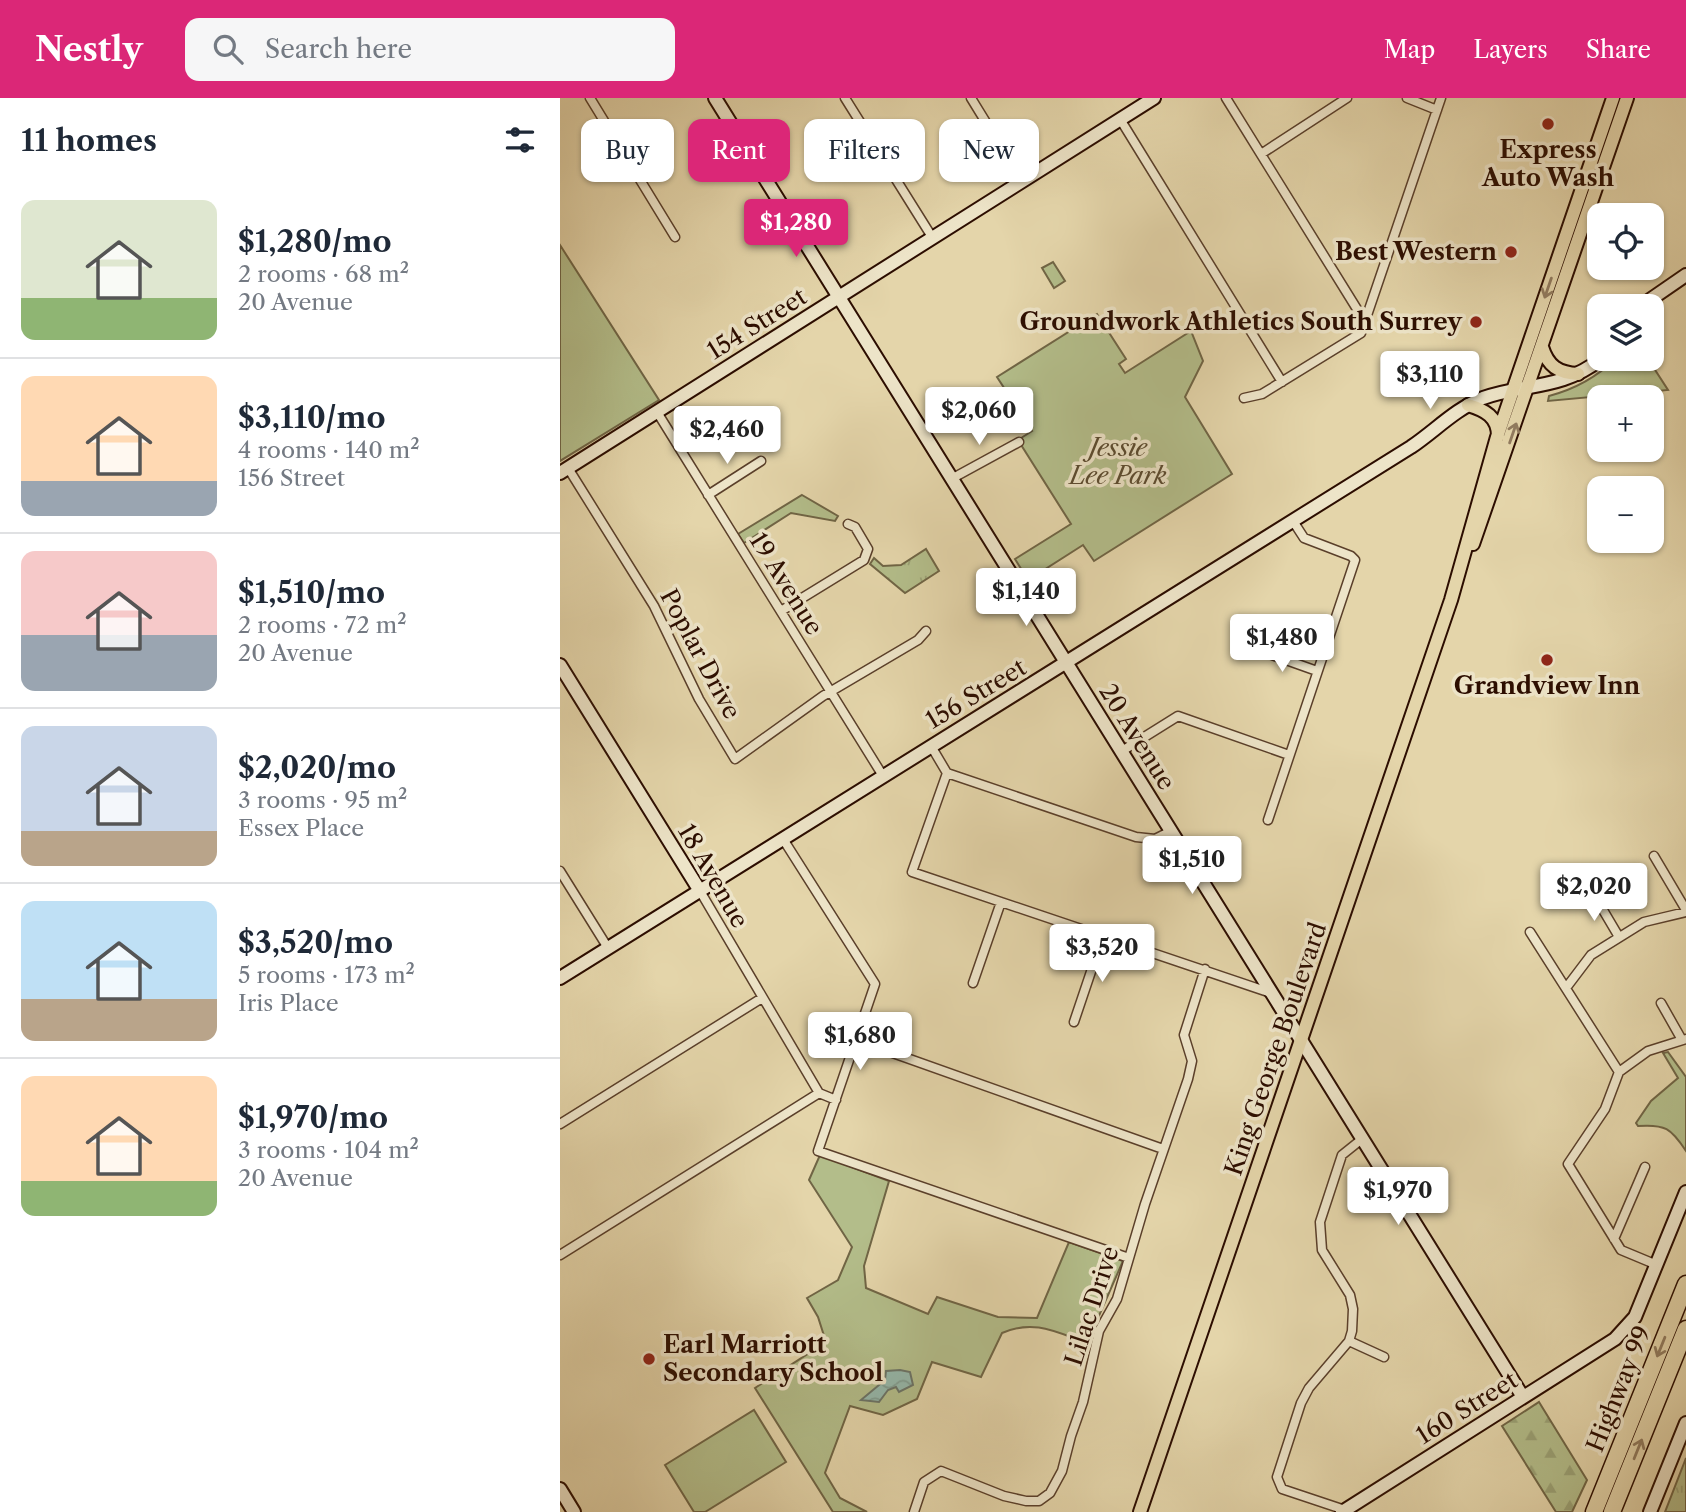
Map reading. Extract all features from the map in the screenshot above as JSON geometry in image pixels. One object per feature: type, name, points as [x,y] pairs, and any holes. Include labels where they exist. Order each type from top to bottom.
[{"type":"highway","name":"Highway 99","points":[[1594,1512],[1686,1284]]},
{"type":"highway","name":"Highway 99","points":[[1612,1512],[1686,1329]]},
{"type":"main road","name":"King George Boulevard","points":[[1451,600],[1497,437],[1613,98]]},
{"type":"main road","name":"King George Boulevard","points":[[1140,1512],[1451,600],[1502,464],[1628,98]]},
{"type":"main road","points":[[1599,180],[1602,155],[1611,127],[1605,120]]},
{"type":"main road","points":[[1572,261],[1567,252],[1576,225],[1574,212]]},
{"type":"main road","points":[[1542,347],[1550,365],[1563,373],[1578,374]]},
{"type":"main road","points":[[1468,405],[1489,414],[1496,423],[1497,437]]},
{"type":"street","points":[[590,98],[675,237]]},
{"type":"street","name":"20 Avenue","points":[[715,98],[1523,1397]]},
{"type":"street","points":[[845,98],[932,237]]},
{"type":"street","points":[[971,98],[984,119]]},
{"type":"street","name":"154 Street","points":[[1039,170],[1154,98]]},
{"type":"street","points":[[1226,98],[1365,322]]},
{"type":"street","points":[[1261,154],[1347,98]]},
{"type":"street","points":[[1407,98],[1437,110]]},
{"type":"street","points":[[1244,398],[1262,394],[1361,333],[1441,98]]},
{"type":"street","points":[[1120,119],[1282,382]]},
{"type":"street","name":"154 Street","points":[[564,470],[1020,182]]},
{"type":"street","points":[[1658,294],[1686,275]]},
{"type":"street","name":"156 Street","points":[[560,978],[1411,447],[1456,412],[1484,398],[1528,389],[1578,374],[1587,368]]},
{"type":"street","name":"19 Avenue","points":[[657,412],[883,776]]},
{"type":"street","points":[[953,478],[1018,442]]},
{"type":"street","points":[[708,495],[761,461]]},
{"type":"street","name":"Poplar Drive","points":[[564,470],[654,606],[698,699],[736,759],[831,693]]},
{"type":"street","points":[[1268,820],[1355,560],[1304,538],[1293,521]]},
{"type":"street","points":[[781,611],[864,560],[868,549],[855,527],[848,524]]},
{"type":"street","points":[[831,693],[918,640],[926,631]]},
{"type":"street","points":[[1262,648],[1272,655],[1317,671]]},
{"type":"street","name":"18 Avenue","points":[[560,665],[700,891],[819,1093]]},
{"type":"street","points":[[1122,751],[1178,716],[1289,755]]},
{"type":"street","points":[[931,746],[947,773],[1136,837],[1155,839],[1171,831]]},
{"type":"street","points":[[947,773],[912,872],[1271,993]]},
{"type":"street","points":[[783,839],[875,984],[818,1151],[1129,1258]]},
{"type":"street","points":[[1566,988],[1591,955],[1619,937],[1644,922],[1686,911],[1654,856]]},
{"type":"street","points":[[560,871],[608,948]]},
{"type":"street","points":[[1593,893],[1619,937]]},
{"type":"street","points":[[973,983],[1001,902]]},
{"type":"street","points":[[1530,932],[1619,1072]]},
{"type":"street","points":[[1074,1022],[1103,936]]},
{"type":"street","name":"Lilac Drive","points":[[914,1512],[924,1482],[941,1471],[999,1494],[1026,1501],[1039,1501],[1050,1493],[1062,1471],[1070,1436],[1083,1402],[1099,1331],[1117,1299],[1163,1149],[1188,1079],[1192,1061],[1184,1035],[1205,969]]},
{"type":"street","points":[[560,1124],[762,998]]},
{"type":"street","points":[[1657,1265],[1621,1250],[1568,1164],[1605,1109],[1619,1072],[1648,1051],[1684,1040],[1661,1003]]},
{"type":"street","points":[[856,1040],[1163,1149]]},
{"type":"street","points":[[560,1255],[819,1093],[836,1100]]},
{"type":"street","points":[[1343,1511],[1282,1489],[1277,1477],[1301,1403],[1309,1388],[1349,1341],[1353,1320],[1350,1295],[1322,1250],[1319,1235],[1320,1222],[1342,1155],[1362,1139]]},
{"type":"street","points":[[1614,1239],[1645,1167]]},
{"type":"street","name":"160 Street","points":[[1343,1511],[1615,1339],[1635,1317],[1686,1192]]},
{"type":"street","points":[[1349,1341],[1384,1357]]},
{"type":"street","points":[[1650,1512],[1686,1423]]},
{"type":"street","points":[[561,1491],[574,1512]]},
{"type":"street","points":[[1315,1501],[1320,1512]]},
{"type":"green space","points":[[560,245],[659,400],[560,461]]},
{"type":"green space","points":[[1053,262],[1065,281],[1054,288],[1042,268]]},
{"type":"green space","name":"Jessie Lee Park","points":[[1097,314],[1126,359],[1119,364],[1125,373],[1191,331],[1203,361],[1185,397],[1232,474],[1094,561],[1083,545],[1028,580],[1015,559],[1071,524],[1018,440],[1032,431],[997,377]]},
{"type":"green space","points":[[1656,371],[1668,390],[1664,390],[1664,385],[1587,385],[1587,397],[1548,401],[1549,396],[1585,382],[1600,372]]},
{"type":"green space","points":[[802,495],[838,516],[835,521],[791,513],[744,543],[738,534]]},
{"type":"green space","points":[[926,549],[939,571],[905,593],[870,564],[874,558],[883,566],[901,565]]},
{"type":"green space","points":[[1668,1052],[1686,1077],[1686,1151],[1666,1129],[1638,1126],[1636,1123],[1651,1101],[1678,1078],[1663,1053]]},
{"type":"green space","points":[[820,1155],[889,1181],[864,1266],[866,1288],[928,1314],[937,1297],[998,1317],[1037,1318],[1069,1242],[1123,1261],[1087,1343],[1035,1327],[1014,1329],[1002,1333],[981,1377],[932,1362],[917,1399],[883,1415],[850,1406],[825,1473],[840,1498],[867,1512],[833,1512],[755,1388],[826,1342],[818,1317],[807,1298],[838,1280],[852,1247],[809,1180]]},
{"type":"green space","points":[[1539,1402],[1587,1480],[1572,1512],[1556,1512],[1502,1426]]},
{"type":"green space","points":[[754,1410],[786,1462],[705,1512],[694,1512],[665,1465]]},
{"type":"green space","points":[[1686,1458],[1686,1512],[1665,1512]]},
{"type":"water","points":[[886,1371],[910,1372],[913,1385],[899,1392],[896,1387],[888,1390],[879,1402],[861,1400],[885,1380]]},
{"type":"place","name":"Express Auto Wash","points":[[1548,124]]},
{"type":"place","name":"Best Western","points":[[1511,252]]},
{"type":"place","name":"Groundwork Athletics South Surrey","points":[[1476,322]]},
{"type":"place","name":"Grandview Inn","points":[[1547,660]]},
{"type":"place","name":"Earl Marriott Secondary School","points":[[649,1359]]}]
